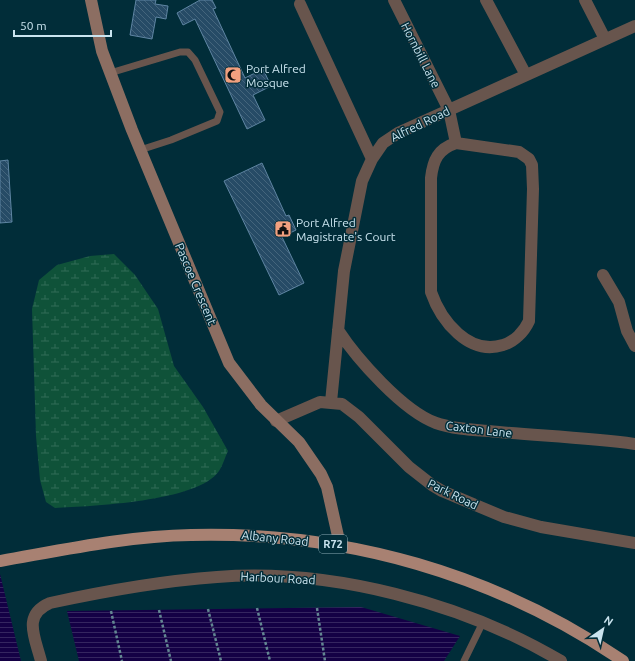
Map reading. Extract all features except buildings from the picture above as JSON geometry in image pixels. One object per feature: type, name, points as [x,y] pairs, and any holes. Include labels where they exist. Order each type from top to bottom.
[{"type":"main road","name":"Albany Road","points":[[0,562],[123,541],[189,535],[244,535],[340,545],[399,558],[489,590],[570,628],[623,661]]},
{"type":"street","name":"Pascoe Crescent","points":[[91,0],[97,30],[110,73],[140,150],[229,363],[250,392],[276,421],[299,442],[321,474],[327,487],[340,545]]},
{"type":"street","name":"Hornbill Lane","points":[[394,0],[449,110],[456,143]]},
{"type":"street","points":[[486,0],[526,75]]},
{"type":"street","points":[[585,0],[605,39]]},
{"type":"street","points":[[300,4],[372,158]]},
{"type":"street","name":"Alfred Road","points":[[331,402],[344,271],[362,181],[372,158],[388,138],[635,26]]},
{"type":"street","points":[[456,143],[519,152],[529,159],[532,165],[533,188],[529,321],[526,329],[518,336],[508,344],[496,348],[477,347],[462,338],[440,311],[431,292],[432,164],[436,157],[445,148],[456,143]]},
{"type":"street","points":[[603,275],[619,302],[627,330],[635,346]]},
{"type":"street","name":"Caxton Lane","points":[[338,330],[360,360],[388,387],[415,411],[436,423],[462,428],[589,438],[635,444]]},
{"type":"street","name":"Park Road","points":[[276,421],[311,404],[320,402],[342,404],[350,409],[409,467],[442,491],[504,517],[541,527],[635,543]]},
{"type":"street","name":"Harbour Road","points":[[41,661],[33,626],[34,614],[40,607],[50,603],[128,588],[218,577],[297,578],[335,582],[411,598],[483,622],[561,661]]},
{"type":"lane","points":[[110,73],[180,52],[188,52],[195,60],[220,112],[217,121],[171,140],[140,150]]},
{"type":"lane","points":[[464,661],[483,622]]},
{"type":"path","points":[[257,608],[270,661]]},
{"type":"path","points":[[317,608],[325,661]]},
{"type":"path","points":[[208,609],[221,661]]},
{"type":"path","points":[[111,610],[122,661]]},
{"type":"path","points":[[159,610],[171,661]]},
{"type":"green space","points":[[114,254],[135,275],[158,309],[174,366],[203,407],[228,451],[219,471],[207,481],[190,490],[167,496],[117,504],[55,508],[46,502],[40,480],[36,436],[32,309],[39,280],[57,265],[90,256]]},
{"type":"shaded area","points":[[0,574],[21,661],[0,661]]},
{"type":"shaded area","points":[[361,607],[460,636],[444,661],[79,661],[67,611]]},
{"type":"place","name":"Port Alfred Mosque","points":[[233,75]]},
{"type":"place","name":"Port Alfred Magistrate's Court","points":[[283,229]]}]
